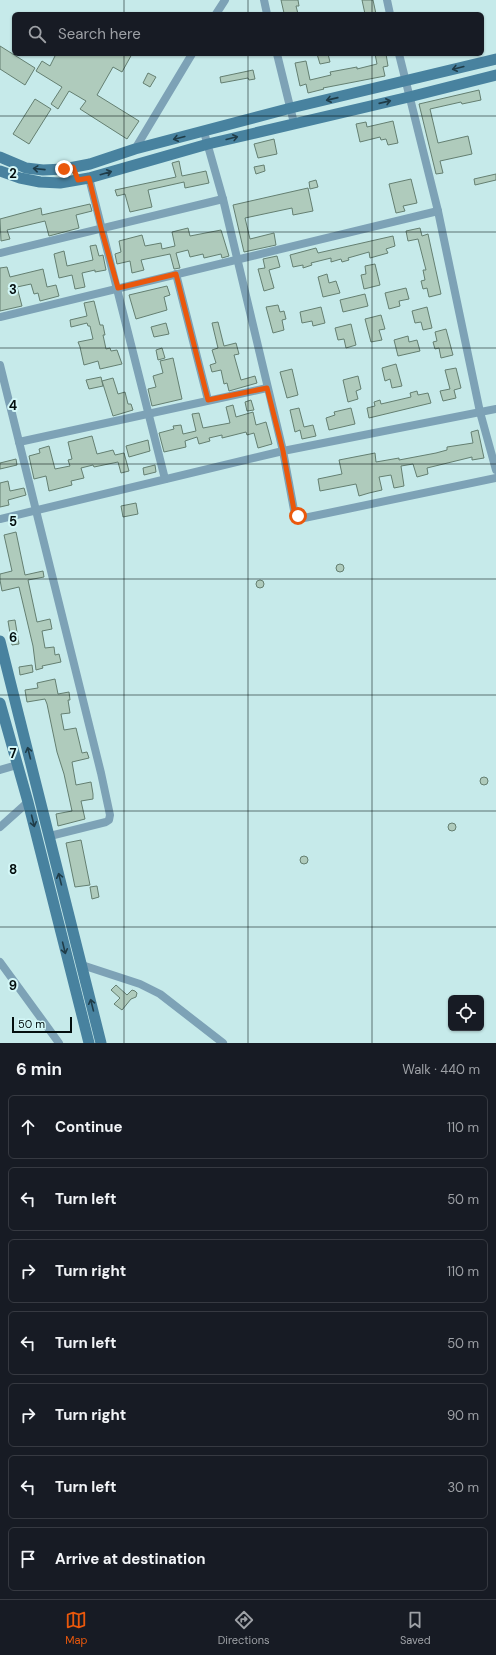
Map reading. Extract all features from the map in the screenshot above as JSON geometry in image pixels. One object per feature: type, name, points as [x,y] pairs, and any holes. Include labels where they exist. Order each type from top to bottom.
[{"type":"main road","points":[[0,157],[26,168],[43,170],[90,164],[135,149],[291,108],[406,82],[496,59]]},
{"type":"main road","points":[[0,171],[20,178],[40,182],[60,183],[89,178],[208,144],[496,75]]},
{"type":"main road","points":[[73,167],[78,180]]},
{"type":"main road","points":[[0,641],[101,1043]]},
{"type":"main road","points":[[0,703],[28,802],[89,1043]]},
{"type":"street","points":[[217,12],[225,0]]},
{"type":"street","points":[[264,0],[267,12]]},
{"type":"street","points":[[387,0],[390,12]]},
{"type":"street","points":[[135,149],[191,56]]},
{"type":"street","points":[[278,56],[294,123]]},
{"type":"street","points":[[400,56],[438,211],[480,412],[496,470]]},
{"type":"street","points":[[204,132],[223,199],[283,451],[294,510],[298,516],[304,518],[496,478]]},
{"type":"street","points":[[89,178],[165,479]]},
{"type":"street","points":[[0,253],[223,199]]},
{"type":"street","points":[[0,317],[438,211]]},
{"type":"street","points":[[176,274],[208,400]]},
{"type":"street","points":[[0,365],[3,389],[19,442],[101,773],[110,815],[106,822],[50,836]]},
{"type":"street","points":[[19,442],[267,388]]},
{"type":"street","points":[[0,519],[283,451],[496,409]]},
{"type":"street","points":[[0,770],[17,765]]},
{"type":"street","points":[[0,826],[28,802]]},
{"type":"street","points":[[0,962],[29,1004],[59,1043]]},
{"type":"street","points":[[82,964],[140,984],[160,994],[223,1043]]},
{"type":"building","points":[[281,0],[298,0],[299,6],[296,6],[298,12],[284,12]]},
{"type":"building","points":[[362,0],[373,0],[376,12],[365,12]]},
{"type":"building","points":[[0,46],[12,54],[12,56],[16,56],[35,68],[25,85],[0,69]]},
{"type":"building","points":[[55,56],[131,56],[122,72],[113,67],[97,95],[139,121],[127,139],[80,109],[86,101],[69,91],[58,109],[51,104],[62,87],[36,71],[42,61],[50,66]]},
{"type":"building","points":[[318,56],[328,56],[330,62],[320,64]]},
{"type":"building","points":[[375,56],[386,56],[388,66],[383,67],[385,76],[323,88],[324,89],[308,93],[306,84],[300,86],[295,63],[306,61],[310,80],[331,75],[330,72],[357,67],[357,69],[377,64]]},
{"type":"building","points":[[253,70],[255,79],[249,80],[248,78],[221,83],[220,77]]},
{"type":"building","points":[[148,73],[156,77],[150,87],[143,83]]},
{"type":"building","points":[[479,90],[481,100],[462,104],[461,102],[430,109],[438,143],[468,136],[472,154],[440,161],[443,173],[436,174],[419,104]]},
{"type":"building","points":[[35,99],[51,109],[29,144],[13,134]]},
{"type":"building","points":[[393,121],[398,143],[388,145],[386,139],[381,140],[380,137],[360,142],[356,124],[366,122],[367,127]]},
{"type":"building","points":[[274,139],[277,154],[258,158],[254,144]]},
{"type":"building","points":[[179,161],[182,176],[206,171],[209,183],[185,188],[184,182],[148,190],[152,207],[130,212],[125,194],[117,196],[115,190],[176,177],[172,163]]},
{"type":"building","points":[[264,165],[265,171],[256,174],[254,167]]},
{"type":"building","points":[[496,174],[496,180],[475,185],[474,179]]},
{"type":"building","points":[[411,179],[417,203],[403,206],[405,211],[396,213],[389,184]]},
{"type":"building","points":[[316,180],[318,187],[310,189],[309,182]]},
{"type":"building","points":[[308,188],[313,211],[293,215],[292,208],[245,218],[250,239],[274,233],[276,245],[244,252],[233,205]]},
{"type":"building","points":[[90,204],[92,211],[76,215],[79,228],[49,236],[45,221],[7,230],[10,239],[1,241],[0,219],[41,208],[42,215]]},
{"type":"building","points":[[188,228],[190,236],[221,230],[229,256],[222,258],[221,254],[204,258],[203,254],[190,257],[188,250],[176,253],[180,268],[174,269],[170,254],[141,260],[144,270],[132,273],[130,261],[117,264],[115,254],[121,252],[119,241],[142,235],[145,246],[161,243],[162,249],[175,246],[172,232]]},
{"type":"building","points":[[420,228],[422,236],[428,234],[441,294],[429,297],[427,288],[423,289],[421,281],[425,280],[423,270],[426,270],[418,239],[408,241],[406,231]]},
{"type":"building","points":[[393,236],[395,246],[386,249],[388,253],[370,258],[369,252],[348,258],[349,260],[342,262],[341,259],[331,262],[331,258],[311,263],[312,265],[303,268],[303,265],[293,267],[290,255],[316,248],[318,253]]},
{"type":"building","points":[[96,245],[99,256],[103,255],[106,270],[95,272],[95,270],[82,273],[85,287],[75,289],[72,275],[59,278],[54,254],[64,251],[67,266],[93,260],[90,246]]},
{"type":"building","points":[[277,256],[280,267],[269,270],[274,288],[264,291],[258,269],[265,268],[263,259]]},
{"type":"building","points":[[375,264],[380,285],[364,289],[361,275],[366,274],[365,266]]},
{"type":"building","points":[[7,267],[10,277],[43,269],[47,287],[56,285],[59,296],[40,301],[38,293],[34,294],[31,284],[17,287],[22,306],[0,311],[0,268]]},
{"type":"building","points":[[327,274],[329,283],[336,281],[340,293],[323,297],[318,277]]},
{"type":"building","points":[[167,286],[170,295],[164,297],[167,310],[136,319],[129,295]]},
{"type":"building","points":[[406,288],[409,299],[399,301],[400,306],[389,309],[385,293]]},
{"type":"building","points":[[365,294],[368,306],[343,312],[340,300]]},
{"type":"building","points":[[94,301],[100,325],[103,325],[105,335],[103,335],[106,349],[110,348],[111,351],[117,350],[122,364],[100,369],[98,361],[84,365],[78,342],[93,339],[90,326],[88,326],[87,323],[71,327],[70,320],[87,316],[84,303]]},
{"type":"building","points":[[278,305],[280,312],[284,311],[286,319],[282,320],[284,330],[273,333],[266,307]]},
{"type":"building","points":[[321,307],[325,323],[313,326],[312,321],[302,323],[300,312]]},
{"type":"building","points":[[427,307],[432,328],[423,330],[421,322],[415,323],[412,311]]},
{"type":"building","points":[[381,315],[385,329],[379,330],[382,340],[371,342],[365,319]]},
{"type":"building","points":[[218,322],[224,346],[236,343],[239,354],[234,355],[241,380],[255,376],[257,383],[229,391],[227,383],[224,384],[221,370],[212,372],[210,365],[216,363],[212,350],[218,348],[212,323]]},
{"type":"building","points":[[166,323],[169,334],[154,337],[151,327]]},
{"type":"building","points":[[351,324],[356,345],[346,348],[344,339],[338,340],[335,328]]},
{"type":"building","points":[[446,329],[453,355],[441,358],[439,348],[435,349],[433,342],[437,341],[435,332]]},
{"type":"building","points":[[408,336],[409,342],[417,340],[420,351],[398,356],[394,340]]},
{"type":"building","points":[[162,348],[165,358],[158,360],[156,350]]},
{"type":"building","points":[[173,358],[182,399],[152,406],[148,389],[156,387],[153,376],[163,373],[160,361]]},
{"type":"building","points":[[396,364],[402,386],[392,388],[390,379],[385,381],[382,368]]},
{"type":"building","points":[[456,368],[461,388],[454,390],[456,398],[443,401],[440,391],[450,389],[445,370]]},
{"type":"building","points":[[292,369],[298,395],[287,398],[280,372]]},
{"type":"building","points":[[358,376],[361,389],[356,391],[358,399],[348,402],[343,380]]},
{"type":"building","points":[[101,377],[103,386],[89,389],[86,380]]},
{"type":"building","points":[[113,378],[118,394],[125,392],[128,404],[131,404],[133,410],[113,416],[102,381]]},
{"type":"building","points":[[417,391],[418,395],[428,393],[431,403],[369,418],[367,408],[375,406],[374,402],[380,400],[381,404],[411,397],[410,393]]},
{"type":"building","points":[[251,400],[254,410],[247,411],[245,402]]},
{"type":"building","points":[[233,405],[236,417],[253,412],[256,425],[266,422],[272,444],[258,448],[254,433],[247,435],[246,432],[222,438],[222,435],[209,438],[210,441],[199,444],[197,437],[185,441],[186,447],[164,452],[159,433],[174,429],[173,426],[181,425],[183,434],[196,431],[192,414],[199,413],[203,428],[230,423],[226,407]]},
{"type":"building","points":[[299,408],[304,427],[313,425],[316,436],[302,439],[300,430],[295,432],[290,410]]},
{"type":"building","points":[[351,408],[355,424],[329,430],[326,418],[335,415],[334,412]]},
{"type":"building","points":[[478,430],[484,458],[472,460],[472,457],[427,468],[428,474],[417,477],[413,464],[401,466],[404,486],[394,488],[391,475],[379,477],[382,490],[359,496],[356,484],[320,491],[318,479],[342,474],[339,460],[375,453],[376,462],[399,458],[399,460],[436,453],[447,450],[447,447],[473,443],[471,432]]},
{"type":"building","points":[[92,436],[97,454],[113,450],[115,455],[124,453],[129,471],[121,473],[118,462],[81,468],[84,478],[71,481],[72,485],[49,491],[46,476],[34,479],[29,456],[40,453],[39,449],[49,446],[55,469],[70,466],[68,460],[72,459],[68,442]]},
{"type":"building","points":[[148,440],[150,451],[129,457],[126,446]]},
{"type":"building","points":[[16,459],[17,465],[0,469],[0,463]]},
{"type":"building","points":[[155,465],[156,472],[144,475],[143,468]]},
{"type":"building","points":[[8,481],[10,491],[24,488],[26,495],[8,500],[9,505],[0,507],[0,483]]},
{"type":"building","points":[[136,503],[138,514],[123,517],[121,506]]},
{"type":"building","points":[[16,532],[25,575],[43,571],[44,577],[28,580],[37,622],[50,619],[52,629],[42,631],[45,648],[54,647],[55,655],[59,654],[61,662],[42,666],[43,668],[36,670],[33,646],[19,587],[2,591],[0,580],[0,574],[12,571],[4,535]]},
{"type":"building","points":[[338,564],[342,564],[344,568],[342,572],[338,572],[336,570],[336,566]]},
{"type":"building","points":[[258,580],[262,580],[264,584],[262,588],[258,588],[256,586],[256,582]]},
{"type":"building","points":[[15,620],[19,644],[12,645],[8,621]]},
{"type":"building","points":[[32,665],[33,672],[20,675],[19,667]]},
{"type":"building","points":[[55,679],[58,694],[69,692],[70,700],[68,700],[70,713],[61,714],[64,730],[76,728],[82,753],[87,752],[89,758],[72,762],[76,785],[91,782],[93,794],[93,799],[81,801],[85,819],[58,826],[56,814],[72,811],[64,774],[57,752],[45,699],[27,702],[25,690],[38,688],[37,683]]},
{"type":"building","points":[[482,777],[486,777],[488,781],[486,785],[482,785],[480,783],[480,779]]},
{"type":"building","points":[[450,823],[454,823],[456,827],[454,831],[450,831],[448,829],[448,825]]},
{"type":"building","points":[[81,840],[90,885],[75,887],[66,843]]},
{"type":"building","points":[[302,856],[306,856],[308,860],[306,864],[302,864],[300,862],[300,858]]},
{"type":"building","points":[[97,886],[99,897],[92,899],[90,887]]},
{"type":"building","points":[[116,985],[127,995],[132,990],[137,993],[136,997],[131,999],[122,1010],[114,1004],[120,998],[111,990]]},
{"type":"route","points":[[64,169],[73,167],[78,180],[89,178],[118,288],[176,274],[208,400],[267,388],[283,451],[294,510],[298,516]]}]
